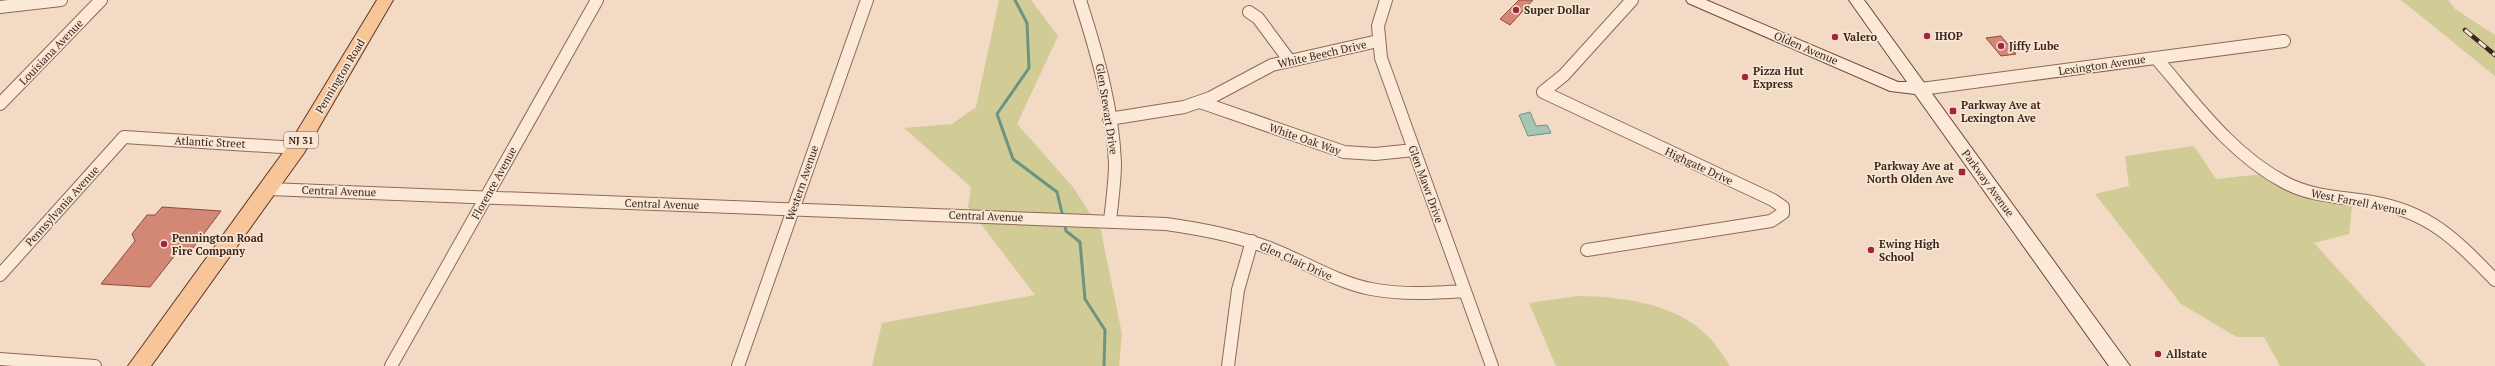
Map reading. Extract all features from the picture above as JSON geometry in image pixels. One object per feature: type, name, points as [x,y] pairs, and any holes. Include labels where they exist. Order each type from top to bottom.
[{"type":"main road","name":"Pennington Road","points":[[139,366],[269,189],[297,148],[385,0]]},
{"type":"main road","name":"Olden Avenue","points":[[1693,0],[1896,86],[1921,89]]},
{"type":"main road","name":"Parkway Avenue","points":[[1856,0],[2120,366]]},
{"type":"street","points":[[0,8],[61,0]]},
{"type":"street","name":"Louisiana Avenue","points":[[0,104],[101,0]]},
{"type":"street","name":"Florence Avenue","points":[[391,366],[597,0]]},
{"type":"street","name":"Western Avenue","points":[[738,366],[867,0]]},
{"type":"street","name":"Glen Stewart Drive","points":[[1080,0],[1100,63],[1109,119],[1115,165],[1110,221]]},
{"type":"street","name":"Glen Mawr Drive","points":[[1386,0],[1378,26],[1378,41],[1381,58],[1492,366]]},
{"type":"street","name":"Highgate Drive","points":[[1587,250],[1771,221],[1783,213],[1783,207],[1773,200],[1543,92],[1564,75],[1632,0]]},
{"type":"street","points":[[1249,12],[1258,18],[1289,60]]},
{"type":"street","name":"White Beech Drive","points":[[1109,119],[1163,112],[1200,102],[1225,91],[1256,72],[1289,60],[1378,41]]},
{"type":"street","name":"Lexington Avenue","points":[[1921,89],[2284,41]]},
{"type":"street","name":"West Farrell Avenue","points":[[2156,58],[2244,155],[2269,174],[2286,184],[2320,195],[2394,207],[2422,216],[2448,233],[2495,280]]},
{"type":"street","name":"White Oak Way","points":[[1200,102],[1344,152],[1375,154],[1414,150]]},
{"type":"street","name":"Atlantic Street","points":[[124,137],[297,148]]},
{"type":"street","name":"Pennsylvania Avenue","points":[[0,275],[124,137]]},
{"type":"street","name":"Central Avenue","points":[[269,189],[1062,219]]},
{"type":"street","name":"Glen Clair Drive","points":[[1062,219],[1198,228],[1252,241],[1286,254],[1330,276],[1370,289],[1413,294],[1465,291]]},
{"type":"street","points":[[1228,366],[1238,290],[1252,241]]},
{"type":"street","points":[[0,359],[95,366]]},
{"type":"shaded area","points":[[999,0],[1031,0],[1058,36],[1017,124],[1073,187],[1101,231],[1122,334],[1119,366],[872,366],[882,323],[1035,295],[968,207],[971,187],[904,128],[952,124],[976,107]]},
{"type":"shaded area","points":[[2401,0],[2448,0],[2455,9],[2495,35],[2495,76]]},
{"type":"shaded area","points":[[1530,112],[1536,126],[1547,125],[1551,133],[1528,136],[1519,115]]},
{"type":"shaded area","points":[[2194,146],[2216,179],[2271,173],[2353,197],[2349,234],[2314,243],[2426,366],[2280,366],[2264,337],[2237,337],[2181,304],[2095,194],[2129,186],[2125,156]]},
{"type":"shaded area","points":[[1578,296],[1610,298],[1643,303],[1674,313],[1701,330],[1717,347],[1730,366],[1556,366],[1529,303]]},
{"type":"building","name":"Super Dollar","points":[[1519,0],[1533,0],[1510,25],[1500,19]]},
{"type":"building","name":"Jiffy Lube","points":[[2001,36],[2016,54],[2001,56],[1986,38]]},
{"type":"building","name":"Pennington Road Fire Company","points":[[162,207],[221,211],[193,248],[179,250],[150,287],[101,284],[135,241],[132,234],[147,215],[155,215]]},
{"type":"waterway","points":[[1015,0],[1027,23],[1029,68],[997,114],[1013,159],[1057,192],[1063,217]]},
{"type":"waterway","points":[[1064,222],[1066,231],[1080,242],[1085,299],[1105,330],[1104,366]]},
{"type":"railway","points":[[2465,30],[2495,55]]},
{"type":"place","name":"Super Dollar","points":[[1516,10]]},
{"type":"place","name":"IHOP","points":[[1927,36]]},
{"type":"place","name":"Valero","points":[[1835,37]]},
{"type":"place","name":"Jiffy Lube","points":[[2001,46]]},
{"type":"place","name":"Pizza Hut Express","points":[[1745,77]]},
{"type":"place","name":"Parkway Ave at Lexington Ave","points":[[1953,111]]},
{"type":"place","name":"Parkway Ave at North Olden Ave","points":[[1962,172]]},
{"type":"place","name":"Pennington Road Fire Company","points":[[164,244]]},
{"type":"place","name":"Ewing High School","points":[[1871,250]]},
{"type":"place","name":"Allstate","points":[[2158,354]]}]
